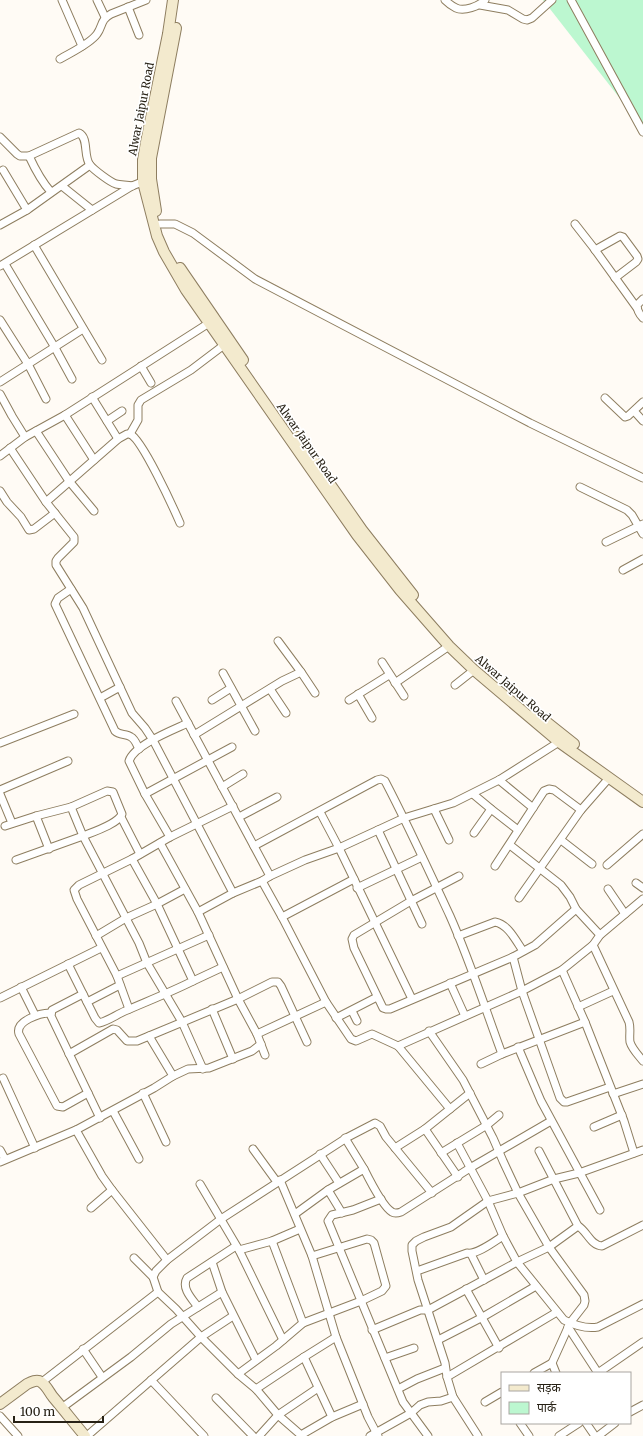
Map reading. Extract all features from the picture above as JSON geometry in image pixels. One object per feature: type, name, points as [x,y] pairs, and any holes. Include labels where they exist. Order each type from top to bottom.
[{"type":"main road","name":"Alwar Jaipur Road","points":[[173,0],[168,34],[143,160],[153,223],[164,252],[186,290],[209,323],[223,338],[362,530],[407,588],[445,632],[479,666],[544,721],[565,738],[643,794]]},
{"type":"main road","name":"Alwar Jaipur Road","points":[[180,0],[147,180],[165,240],[180,268],[223,338],[331,499],[376,561],[449,646],[474,670],[559,742],[643,802]]},
{"type":"main road","points":[[0,1404],[32,1382],[42,1382],[86,1436]]},
{"type":"street","points":[[62,0],[82,46]]},
{"type":"street","points":[[97,0],[105,17]]},
{"type":"street","points":[[60,59],[92,40],[97,34],[105,17],[136,2],[146,0]]},
{"type":"street","points":[[445,0],[454,7],[460,9],[483,2],[508,10],[527,20],[532,18],[552,0]]},
{"type":"street","points":[[571,0],[643,132]]},
{"type":"street","points":[[128,7],[139,35]]},
{"type":"street","points":[[0,137],[20,156],[29,156],[79,133],[84,138],[86,153],[90,165],[116,184],[132,186]]},
{"type":"street","points":[[29,156],[45,186],[51,192]]},
{"type":"street","points":[[0,224],[27,210],[90,165]]},
{"type":"street","points":[[3,170],[27,210]]},
{"type":"street","points":[[72,379],[54,346],[2,265],[132,186],[147,180]]},
{"type":"street","points":[[62,186],[92,210]]},
{"type":"street","points":[[160,224],[176,224],[193,233],[254,279],[530,423],[643,478]]},
{"type":"street","points":[[575,224],[616,278],[643,318]]},
{"type":"street","points":[[595,250],[620,236],[623,237],[638,258],[636,262],[616,278]]},
{"type":"street","points":[[34,245],[102,360]]},
{"type":"street","points":[[637,308],[637,305],[643,299]]},
{"type":"street","points":[[0,320],[28,364],[46,400]]},
{"type":"street","points":[[0,456],[25,437],[65,415],[209,323]]},
{"type":"street","points":[[0,382],[54,346],[83,329]]},
{"type":"street","points":[[46,502],[118,439],[130,434],[138,420],[138,405],[141,400],[191,370],[223,338]]},
{"type":"street","points":[[141,366],[151,383]]},
{"type":"street","points":[[0,394],[25,437]]},
{"type":"street","points":[[92,397],[118,439]]},
{"type":"street","points":[[605,398],[625,417],[643,402]]},
{"type":"street","points":[[107,421],[122,411]]},
{"type":"street","points":[[634,411],[643,421]]},
{"type":"street","points":[[65,415],[94,460]]},
{"type":"street","points":[[36,431],[69,482],[94,511]]},
{"type":"street","points":[[130,434],[136,439],[146,455],[180,523]]},
{"type":"street","points":[[10,448],[46,502],[74,537],[74,542],[72,545],[56,561],[58,570],[83,608],[132,713],[153,740],[172,779],[233,893]]},
{"type":"street","points":[[580,487],[627,510],[641,525],[643,534]]},
{"type":"street","points":[[0,491],[7,502],[21,516],[23,522],[29,530],[34,529],[55,513]]},
{"type":"street","points":[[606,542],[641,525]]},
{"type":"street","points":[[623,570],[643,558]]},
{"type":"street","points":[[71,589],[58,598],[55,604],[115,731],[119,734],[129,735],[132,737],[139,749]]},
{"type":"street","points":[[278,642],[315,693]]},
{"type":"street","points":[[395,683],[449,646]]},
{"type":"street","points":[[382,662],[404,696]]},
{"type":"street","points":[[455,685],[474,670]]},
{"type":"street","points":[[194,735],[301,672]]},
{"type":"street","points":[[223,673],[255,732]]},
{"type":"street","points":[[349,700],[389,675]]},
{"type":"street","points":[[100,698],[120,687]]},
{"type":"street","points":[[212,700],[231,688]]},
{"type":"street","points":[[270,689],[286,713]]},
{"type":"street","points":[[358,694],[372,718]]},
{"type":"street","points":[[176,701],[207,760],[240,817],[270,876]]},
{"type":"street","points":[[0,743],[74,714]]},
{"type":"street","points":[[170,837],[145,794],[129,761],[130,756],[139,749],[188,722]]},
{"type":"street","points":[[198,912],[233,893],[262,882],[270,876],[305,860],[339,848],[404,818],[453,803],[473,794],[499,780],[559,742]]},
{"type":"street","points":[[145,794],[232,747]]},
{"type":"street","points":[[0,790],[68,761]]},
{"type":"street","points":[[222,787],[243,774]]},
{"type":"street","points":[[519,898],[581,810],[609,778]]},
{"type":"street","points":[[254,846],[381,779],[385,781],[404,818],[458,936],[502,1054]]},
{"type":"street","points":[[499,780],[533,808]]},
{"type":"street","points":[[495,866],[544,792],[549,789],[554,790],[581,810]]},
{"type":"street","points":[[0,794],[9,825],[71,807],[106,791],[113,792],[122,814],[120,817],[140,854]]},
{"type":"street","points":[[473,794],[518,830]]},
{"type":"street","points":[[240,817],[278,797]]},
{"type":"street","points":[[129,1009],[116,976],[77,899],[74,890],[79,885],[132,859],[170,837],[234,806]]},
{"type":"street","points":[[71,807],[84,836],[139,943],[147,963],[182,1022],[203,1069]]},
{"type":"street","points":[[434,809],[449,840]]},
{"type":"street","points":[[474,833],[491,809]]},
{"type":"street","points":[[320,812],[412,999]]},
{"type":"street","points":[[36,816],[49,849]]},
{"type":"street","points":[[16,860],[84,836],[112,823],[120,817]]},
{"type":"street","points":[[378,830],[422,924]]},
{"type":"street","points":[[607,865],[643,834]]},
{"type":"street","points":[[561,840],[592,864]]},
{"type":"street","points":[[636,840],[643,845]]},
{"type":"street","points":[[160,843],[198,912],[238,999],[257,1034],[265,1055]]},
{"type":"street","points":[[510,845],[561,885],[570,897],[576,909],[600,935]]},
{"type":"street","points":[[357,888],[422,857]]},
{"type":"street","points":[[132,859],[157,904],[177,950],[193,981]]},
{"type":"street","points":[[459,876],[411,900],[354,935],[352,938],[354,948],[383,1008],[386,1009],[473,974],[535,945],[576,909]]},
{"type":"street","points":[[282,917],[354,879]]},
{"type":"street","points":[[262,882],[326,1002],[351,1039],[354,1041],[372,1034],[398,1046],[450,1109]]},
{"type":"street","points":[[636,883],[643,888]]},
{"type":"street","points":[[96,936],[126,918],[157,904],[185,888]]},
{"type":"street","points":[[608,889],[625,914]]},
{"type":"street","points":[[398,1046],[522,991],[562,970],[593,945],[600,935],[643,899]]},
{"type":"street","points":[[458,936],[494,922],[498,922],[508,930],[523,951]]},
{"type":"street","points":[[116,976],[209,935]]},
{"type":"street","points":[[593,945],[631,1028],[630,1040],[632,1045],[643,1061]]},
{"type":"street","points":[[0,998],[101,948]]},
{"type":"street","points":[[513,956],[522,991],[560,1098],[564,1102],[567,1102],[610,1087]]},
{"type":"street","points":[[68,964],[95,1018],[99,1023],[223,967]]},
{"type":"street","points":[[562,970],[585,1022],[622,1115],[634,1153]]},
{"type":"street","points":[[69,1054],[113,1029],[117,1030],[127,1041],[130,1042],[149,1036],[238,999],[272,982],[278,982],[281,986],[307,1042]]},
{"type":"street","points":[[450,983],[465,1016]]},
{"type":"street","points":[[87,1002],[120,985]]},
{"type":"street","points":[[21,987],[35,1015]]},
{"type":"street","points":[[578,1007],[614,991]]},
{"type":"street","points":[[83,994],[56,1007],[50,1012],[35,1015],[18,1027],[17,1030],[57,1106],[63,1107],[88,1093]]},
{"type":"street","points":[[336,1018],[377,997]]},
{"type":"street","points":[[257,1034],[326,1002]]},
{"type":"street","points":[[212,1010],[233,1059]]},
{"type":"street","points":[[352,1011],[357,1021]]},
{"type":"street","points":[[50,1012],[100,1118]]},
{"type":"street","points":[[481,1064],[518,1047],[585,1022]]},
{"type":"street","points":[[429,1031],[454,1064],[486,1125],[518,1193],[549,1247],[584,1295],[584,1305],[569,1325],[552,1363],[536,1372]]},
{"type":"street","points":[[149,1036],[173,1076]]},
{"type":"street","points":[[0,1150],[3,1160],[35,1148],[100,1118],[188,1069],[203,1069],[233,1059],[252,1051],[261,1044]]},
{"type":"street","points":[[518,1047],[551,1121],[600,1210]]},
{"type":"street","points":[[3,1078],[35,1148]]},
{"type":"street","points":[[613,1094],[643,1084]]},
{"type":"street","points":[[143,1093],[166,1142]]},
{"type":"street","points":[[395,1148],[425,1129],[470,1093]]},
{"type":"street","points":[[113,1111],[139,1159]]},
{"type":"street","points":[[594,1127],[622,1115]]},
{"type":"street","points":[[442,1153],[499,1116]]},
{"type":"street","points":[[345,1138],[381,1199],[391,1212],[397,1214],[432,1194],[470,1168],[551,1121]]},
{"type":"street","points":[[153,1277],[156,1271],[167,1260],[221,1219],[345,1138],[375,1123],[380,1126],[395,1148],[432,1194]]},
{"type":"street","points":[[425,1129],[458,1177]]},
{"type":"street","points":[[76,1130],[102,1176],[167,1260]]},
{"type":"street","points":[[457,1143],[488,1201],[503,1236],[517,1262],[569,1325],[597,1372]]},
{"type":"street","points":[[253,1149],[279,1181],[295,1214],[312,1256],[336,1337],[375,1435],[411,1413],[420,1405],[428,1402],[442,1401],[453,1397]]},
{"type":"street","points":[[478,1436],[453,1397],[438,1340],[418,1280],[412,1245],[416,1240],[451,1227],[488,1201],[518,1193],[554,1179],[579,1173],[643,1150]]},
{"type":"street","points":[[539,1151],[578,1226],[585,1231],[593,1243],[598,1246],[602,1246],[643,1225]]},
{"type":"street","points":[[320,1154],[339,1183]]},
{"type":"street","points":[[295,1214],[328,1190],[364,1169]]},
{"type":"street","points":[[200,1184],[237,1248],[283,1340]]},
{"type":"street","points":[[91,1208],[112,1190]]},
{"type":"street","points":[[328,1190],[342,1213]]},
{"type":"street","points":[[381,1199],[342,1213],[332,1215],[328,1222],[403,1402],[428,1436]]},
{"type":"street","points":[[372,1330],[420,1310],[428,1310],[517,1262],[549,1247],[578,1226]]},
{"type":"street","points":[[198,1307],[185,1288],[187,1278],[237,1248],[272,1241],[300,1229]]},
{"type":"street","points":[[417,1271],[468,1253],[471,1254],[503,1236]]},
{"type":"street","points":[[238,1374],[303,1323],[361,1301],[382,1291],[386,1286],[374,1243],[371,1240],[367,1239],[312,1256]]},
{"type":"street","points":[[272,1241],[303,1323]]},
{"type":"street","points":[[471,1254],[484,1280]]},
{"type":"street","points":[[134,1258],[153,1277],[158,1292],[238,1374],[256,1389],[278,1415],[301,1436],[332,1417],[363,1404]]},
{"type":"street","points":[[212,1262],[222,1292],[256,1360]]},
{"type":"street","points":[[438,1340],[481,1318],[536,1286]]},
{"type":"street","points":[[466,1289],[499,1348]]},
{"type":"street","points":[[42,1382],[158,1292]]},
{"type":"street","points":[[63,1407],[131,1357],[171,1324],[222,1292]]},
{"type":"street","points":[[569,1325],[590,1328],[598,1327],[643,1304]]},
{"type":"street","points":[[447,1378],[558,1312]]},
{"type":"street","points":[[86,1436],[201,1337],[233,1316]]},
{"type":"street","points":[[256,1389],[336,1337]]},
{"type":"street","points":[[599,1372],[643,1342]]},
{"type":"street","points":[[385,1358],[414,1348]]},
{"type":"street","points":[[83,1349],[102,1377]]},
{"type":"street","points":[[304,1357],[332,1417]]},
{"type":"street","points":[[552,1363],[556,1372]]},
{"type":"street","points":[[398,1389],[417,1379],[445,1368]]},
{"type":"street","points":[[151,1380],[204,1436]]},
{"type":"street","points":[[259,1436],[278,1415],[318,1388]]},
{"type":"street","points":[[485,1402],[501,1394]]},
{"type":"street","points":[[216,1398],[253,1436]]},
{"type":"street","points":[[631,1411],[643,1405]]},
{"type":"street","points":[[0,1416],[18,1436]]},
{"type":"street","points":[[523,1424],[529,1436]]},
{"type":"street","points":[[559,1436],[577,1424]]},
{"type":"street","points":[[587,1424],[597,1436],[615,1424]]},
{"type":"green space","points":[[543,0],[643,0],[643,128]]}]
